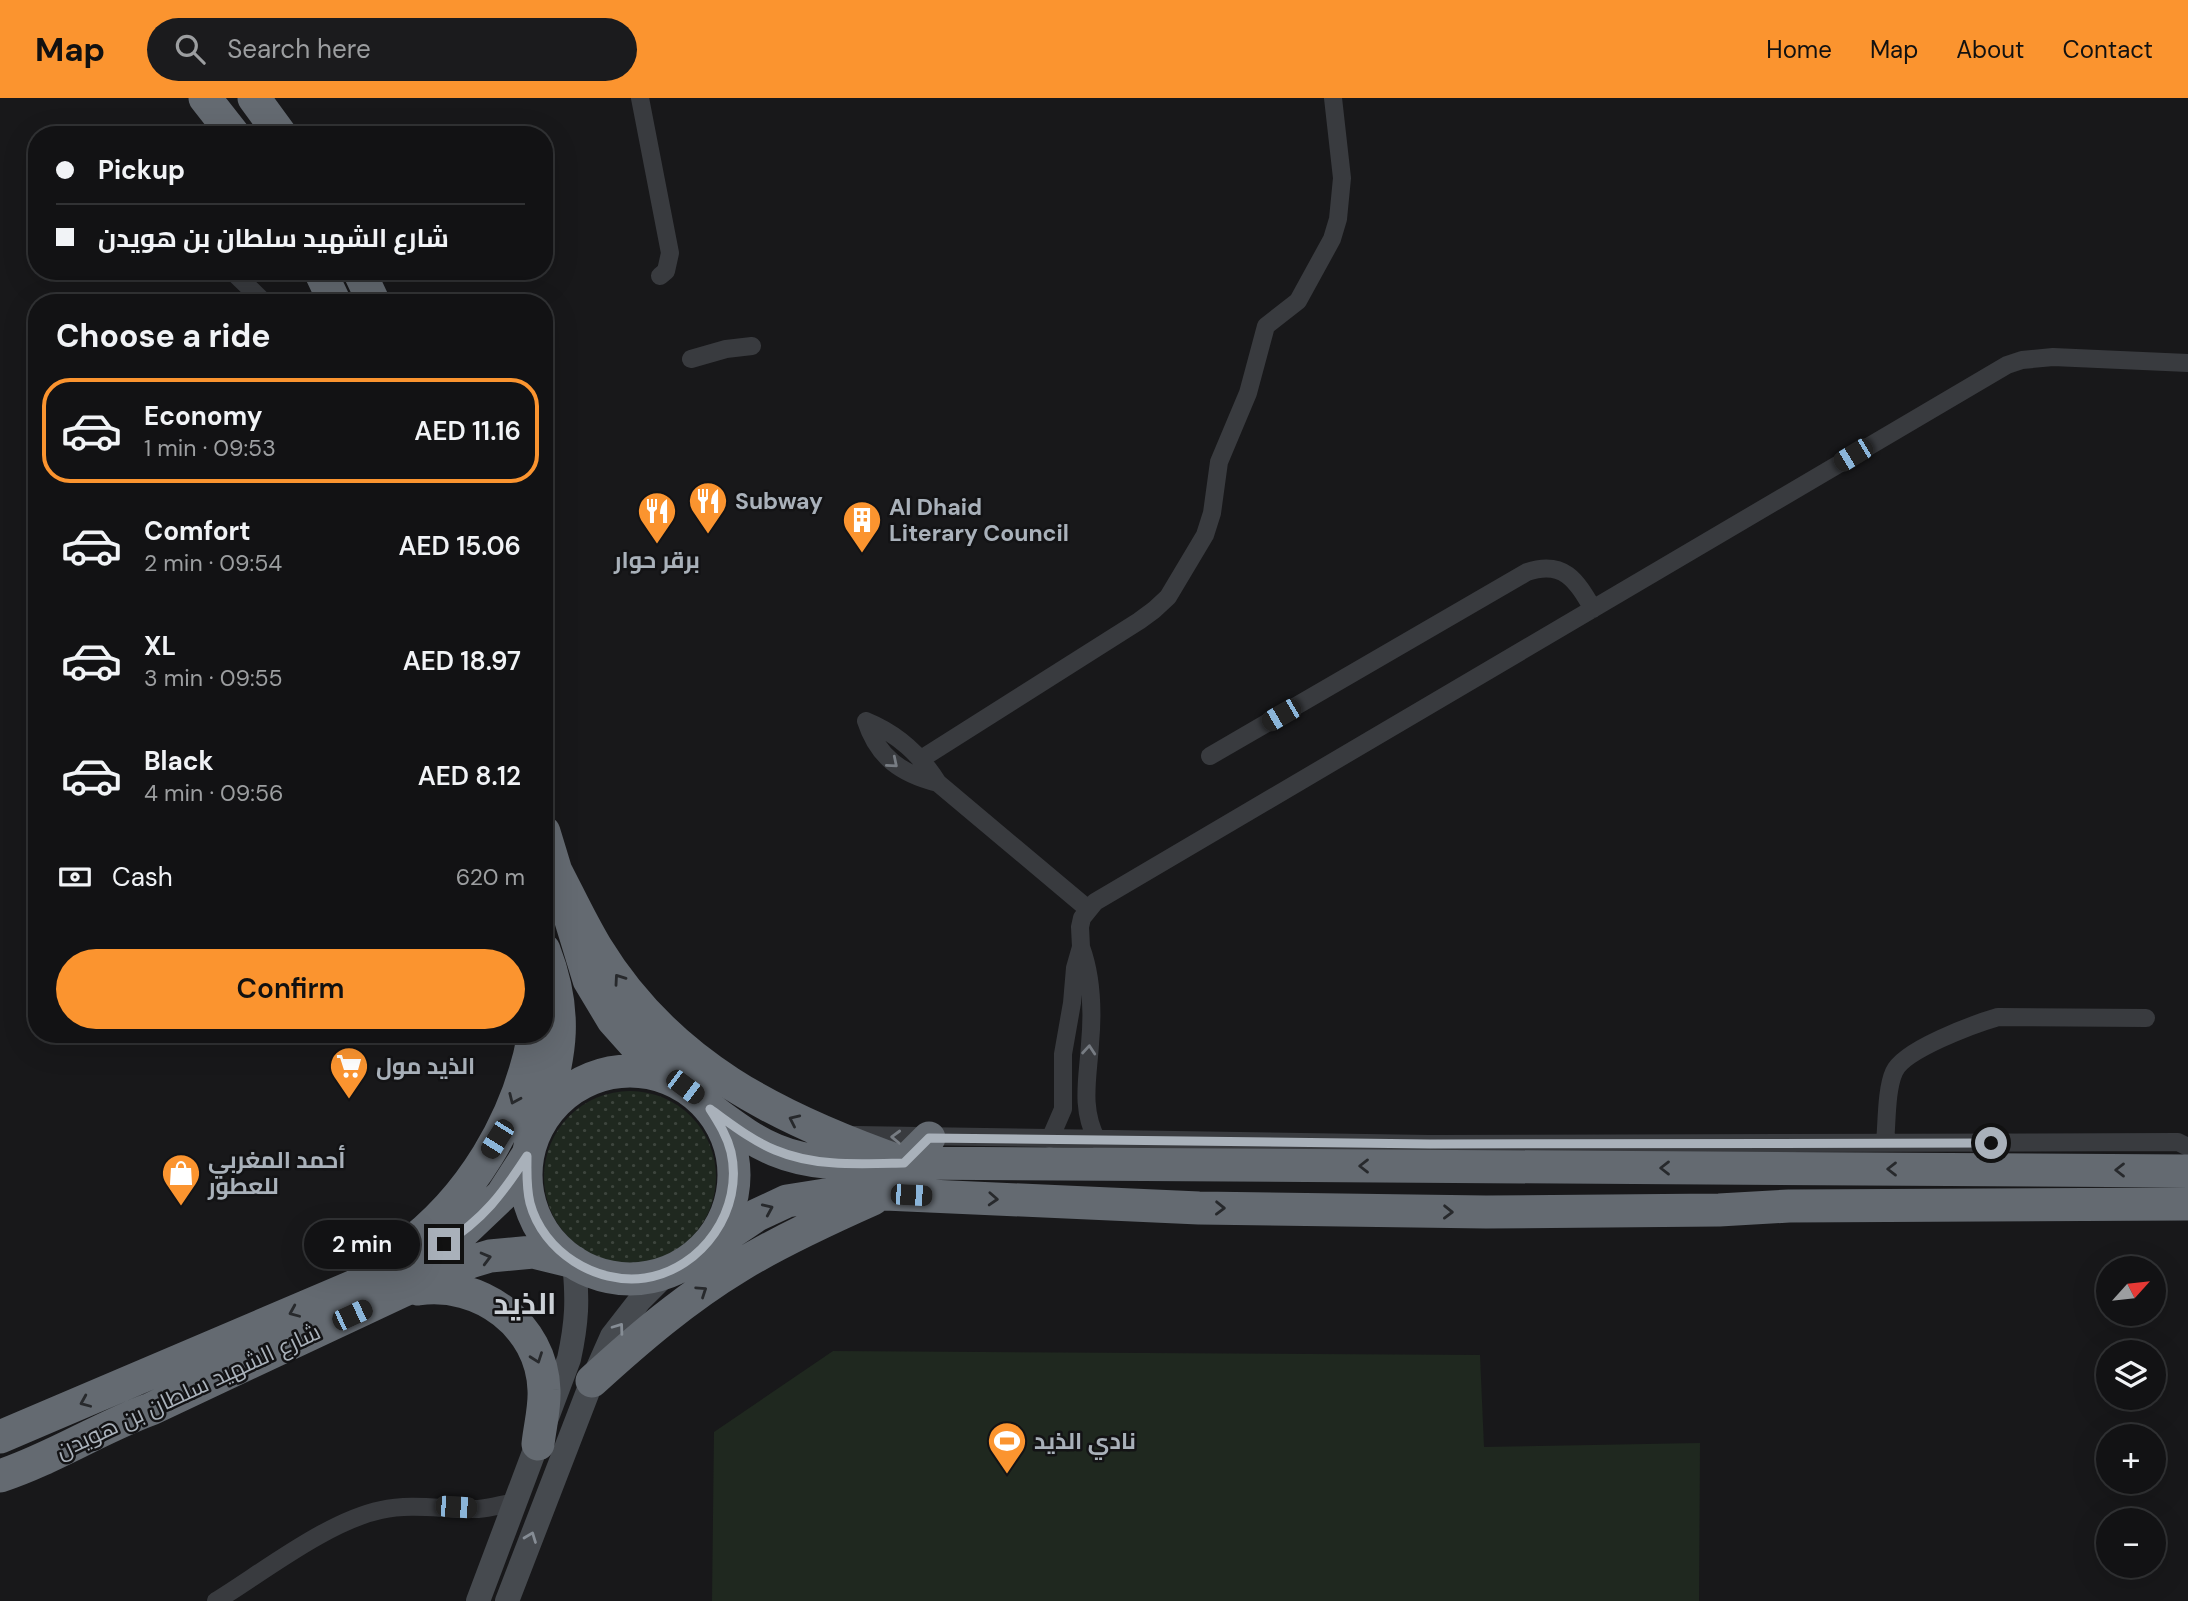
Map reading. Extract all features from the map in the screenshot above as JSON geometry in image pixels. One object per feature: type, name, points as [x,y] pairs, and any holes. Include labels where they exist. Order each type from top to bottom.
[{"type":"highway","points":[[205,98],[227,126]]},
{"type":"highway","points":[[254,98],[274,126]]},
{"type":"highway","points":[[553,861],[589,980],[613,1020],[671,1079],[699,1097],[710,1109],[723,1130],[731,1153],[734,1177],[730,1201],[722,1223],[708,1243],[679,1266]]},
{"type":"highway","points":[[556,871],[596,947],[629,993],[664,1031],[700,1064],[786,1117],[904,1163]]},
{"type":"highway","points":[[553,976],[561,1017],[559,1050],[554,1078],[527,1156],[526,1180],[530,1204],[540,1227],[555,1247],[574,1262],[596,1273],[620,1278],[645,1278],[679,1266],[757,1214],[787,1201],[825,1195],[885,1194],[1199,1208],[1486,1212],[1719,1210],[1802,1206],[2188,1204]]},
{"type":"highway","points":[[345,1290],[425,1233],[471,1181],[497,1139],[520,1087],[532,1043]]},
{"type":"highway","points":[[541,1121],[552,1105],[572,1088],[593,1078],[620,1071],[646,1072],[671,1079]]},
{"type":"highway","points":[[710,1109],[748,1136],[774,1150],[802,1159],[850,1165],[904,1163],[2188,1171]]},
{"type":"highway","points":[[904,1163],[929,1138]]},
{"type":"highway","name":"شارع الشهيد سلطان بن هويدن","points":[[0,1437],[427,1255],[461,1234],[502,1195],[527,1156]]},
{"type":"highway","points":[[592,1381],[637,1340],[738,1266],[885,1194]]},
{"type":"highway","name":"شارع الشهيد سلطان بن هويدن","points":[[0,1476],[37,1462],[402,1291],[490,1256],[533,1252],[574,1262]]},
{"type":"highway","points":[[402,1291],[433,1287],[455,1289],[484,1298],[501,1308],[521,1327],[535,1352],[543,1382],[538,1444]]},
{"type":"street","points":[[640,98],[670,253],[666,271],[660,276]]},
{"type":"street","points":[[921,759],[1139,621],[1161,604],[1173,589],[1209,524],[1219,462],[1248,393],[1266,326],[1298,301],[1335,229],[1342,178],[1334,98]]},
{"type":"street","points":[[241,280],[256,294]]},
{"type":"street","points":[[691,359],[726,349],[752,346]]},
{"type":"street","points":[[1097,1140],[1088,1119],[1085,1091],[1091,1002],[1089,974],[1081,947],[1080,928],[1088,909],[1095,902],[2007,365],[2022,360],[2053,357],[2188,363]]},
{"type":"street","points":[[1210,756],[1527,572],[1538,568],[1562,571],[1580,586],[1593,609]]},
{"type":"street","points":[[939,783],[915,777],[893,764],[876,745],[866,720],[890,732],[921,759],[939,783],[1088,909]]},
{"type":"street","points":[[1050,1139],[1060,1116],[1064,1092],[1065,1034],[1072,1003],[1075,968],[1081,947]]},
{"type":"street","points":[[1885,1143],[1892,1076],[1898,1063],[1910,1055],[1976,1024],[1998,1017],[2146,1017]]},
{"type":"street","points":[[1064,1092],[1085,1091]]},
{"type":"street","points":[[827,1135],[1416,1144],[2178,1142],[2188,1147]]},
{"type":"street","points":[[478,1601],[569,1359],[578,1300],[574,1262]]},
{"type":"street","points":[[507,1601],[612,1336],[640,1300],[679,1266]]},
{"type":"street","points":[[216,1601],[311,1541],[348,1521],[380,1510],[419,1507],[479,1509],[516,1502]]},
{"type":"shaded area","points":[[630,1091],[663,1097],[691,1116],[710,1144],[716,1177],[710,1210],[691,1238],[663,1257],[630,1263],[597,1257],[569,1238],[550,1210],[544,1177],[550,1144],[569,1116],[597,1097]]},
{"type":"shaded area","name":"نادي الذيد","points":[[833,1351],[1480,1355],[1484,1447],[1700,1443],[1699,1601],[712,1601],[714,1432]]},
{"type":"place","name":"Subway","points":[[708,535]]},
{"type":"place","name":"برقر حوار","points":[[657,545]]},
{"type":"place","name":"Al Dhaid Literary Council","points":[[862,554]]},
{"type":"place","name":"الذيد مول","points":[[349,1100]]},
{"type":"place","name":"أحمد المغربي للعطور","points":[[181,1207]]},
{"type":"place","name":"نادي الذيد","points":[[1007,1475]]},
{"type":"district","name":"الذيد","points":[[525,1304]]},
{"type":"route","points":[[444,1244],[461,1234],[502,1195],[527,1156],[526,1180],[530,1204],[540,1227],[555,1247],[574,1262],[596,1273],[620,1278],[645,1278],[690,1260],[708,1243],[722,1223],[730,1201],[734,1177],[731,1153],[723,1130],[710,1109],[748,1136],[774,1150],[802,1159],[850,1165],[904,1163],[929,1138],[1430,1144],[1991,1143]]}]
